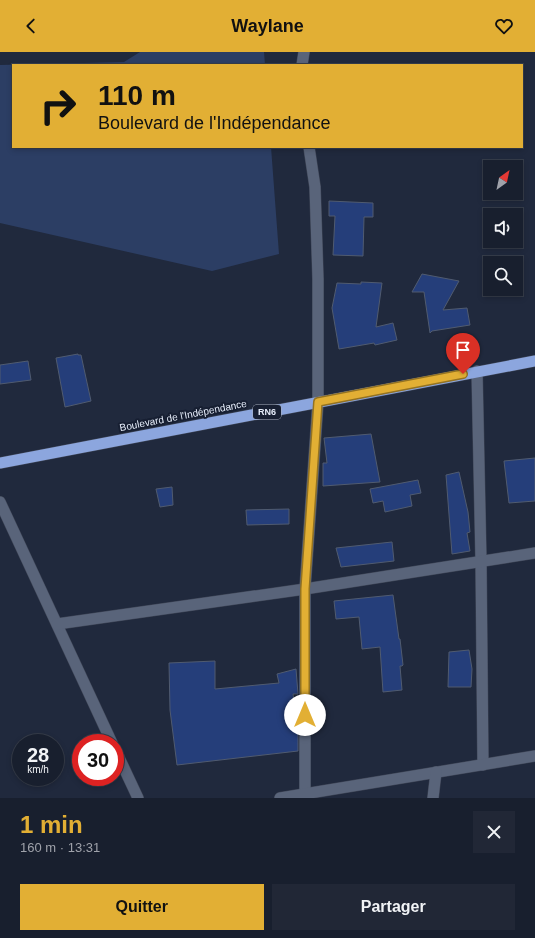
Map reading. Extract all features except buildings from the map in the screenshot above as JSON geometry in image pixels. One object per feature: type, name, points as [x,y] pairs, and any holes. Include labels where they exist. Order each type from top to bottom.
[{"type":"highway","name":"Boulevard de l'Indépendance","points":[[0,463],[535,361]]},
{"type":"street","points":[[302,64],[304,52]]},
{"type":"street","points":[[305,794],[305,589],[318,402],[318,279],[315,187],[309,148]]},
{"type":"street","points":[[477,371],[483,765]]},
{"type":"street","points":[[0,502],[108,734]]},
{"type":"street","points":[[57,624],[305,589],[535,553]]},
{"type":"street","points":[[280,798],[535,756]]},
{"type":"street","points":[[124,768],[138,798]]},
{"type":"street","points":[[433,798],[436,772]]},
{"type":"shaded area","points":[[140,52],[264,52],[265,64],[41,64],[124,62]]},
{"type":"shaded area","points":[[0,65],[12,65],[12,148],[271,148],[279,254],[212,271],[0,223]]},
{"type":"route","points":[[305,715],[305,589],[318,402],[463,374]]}]
